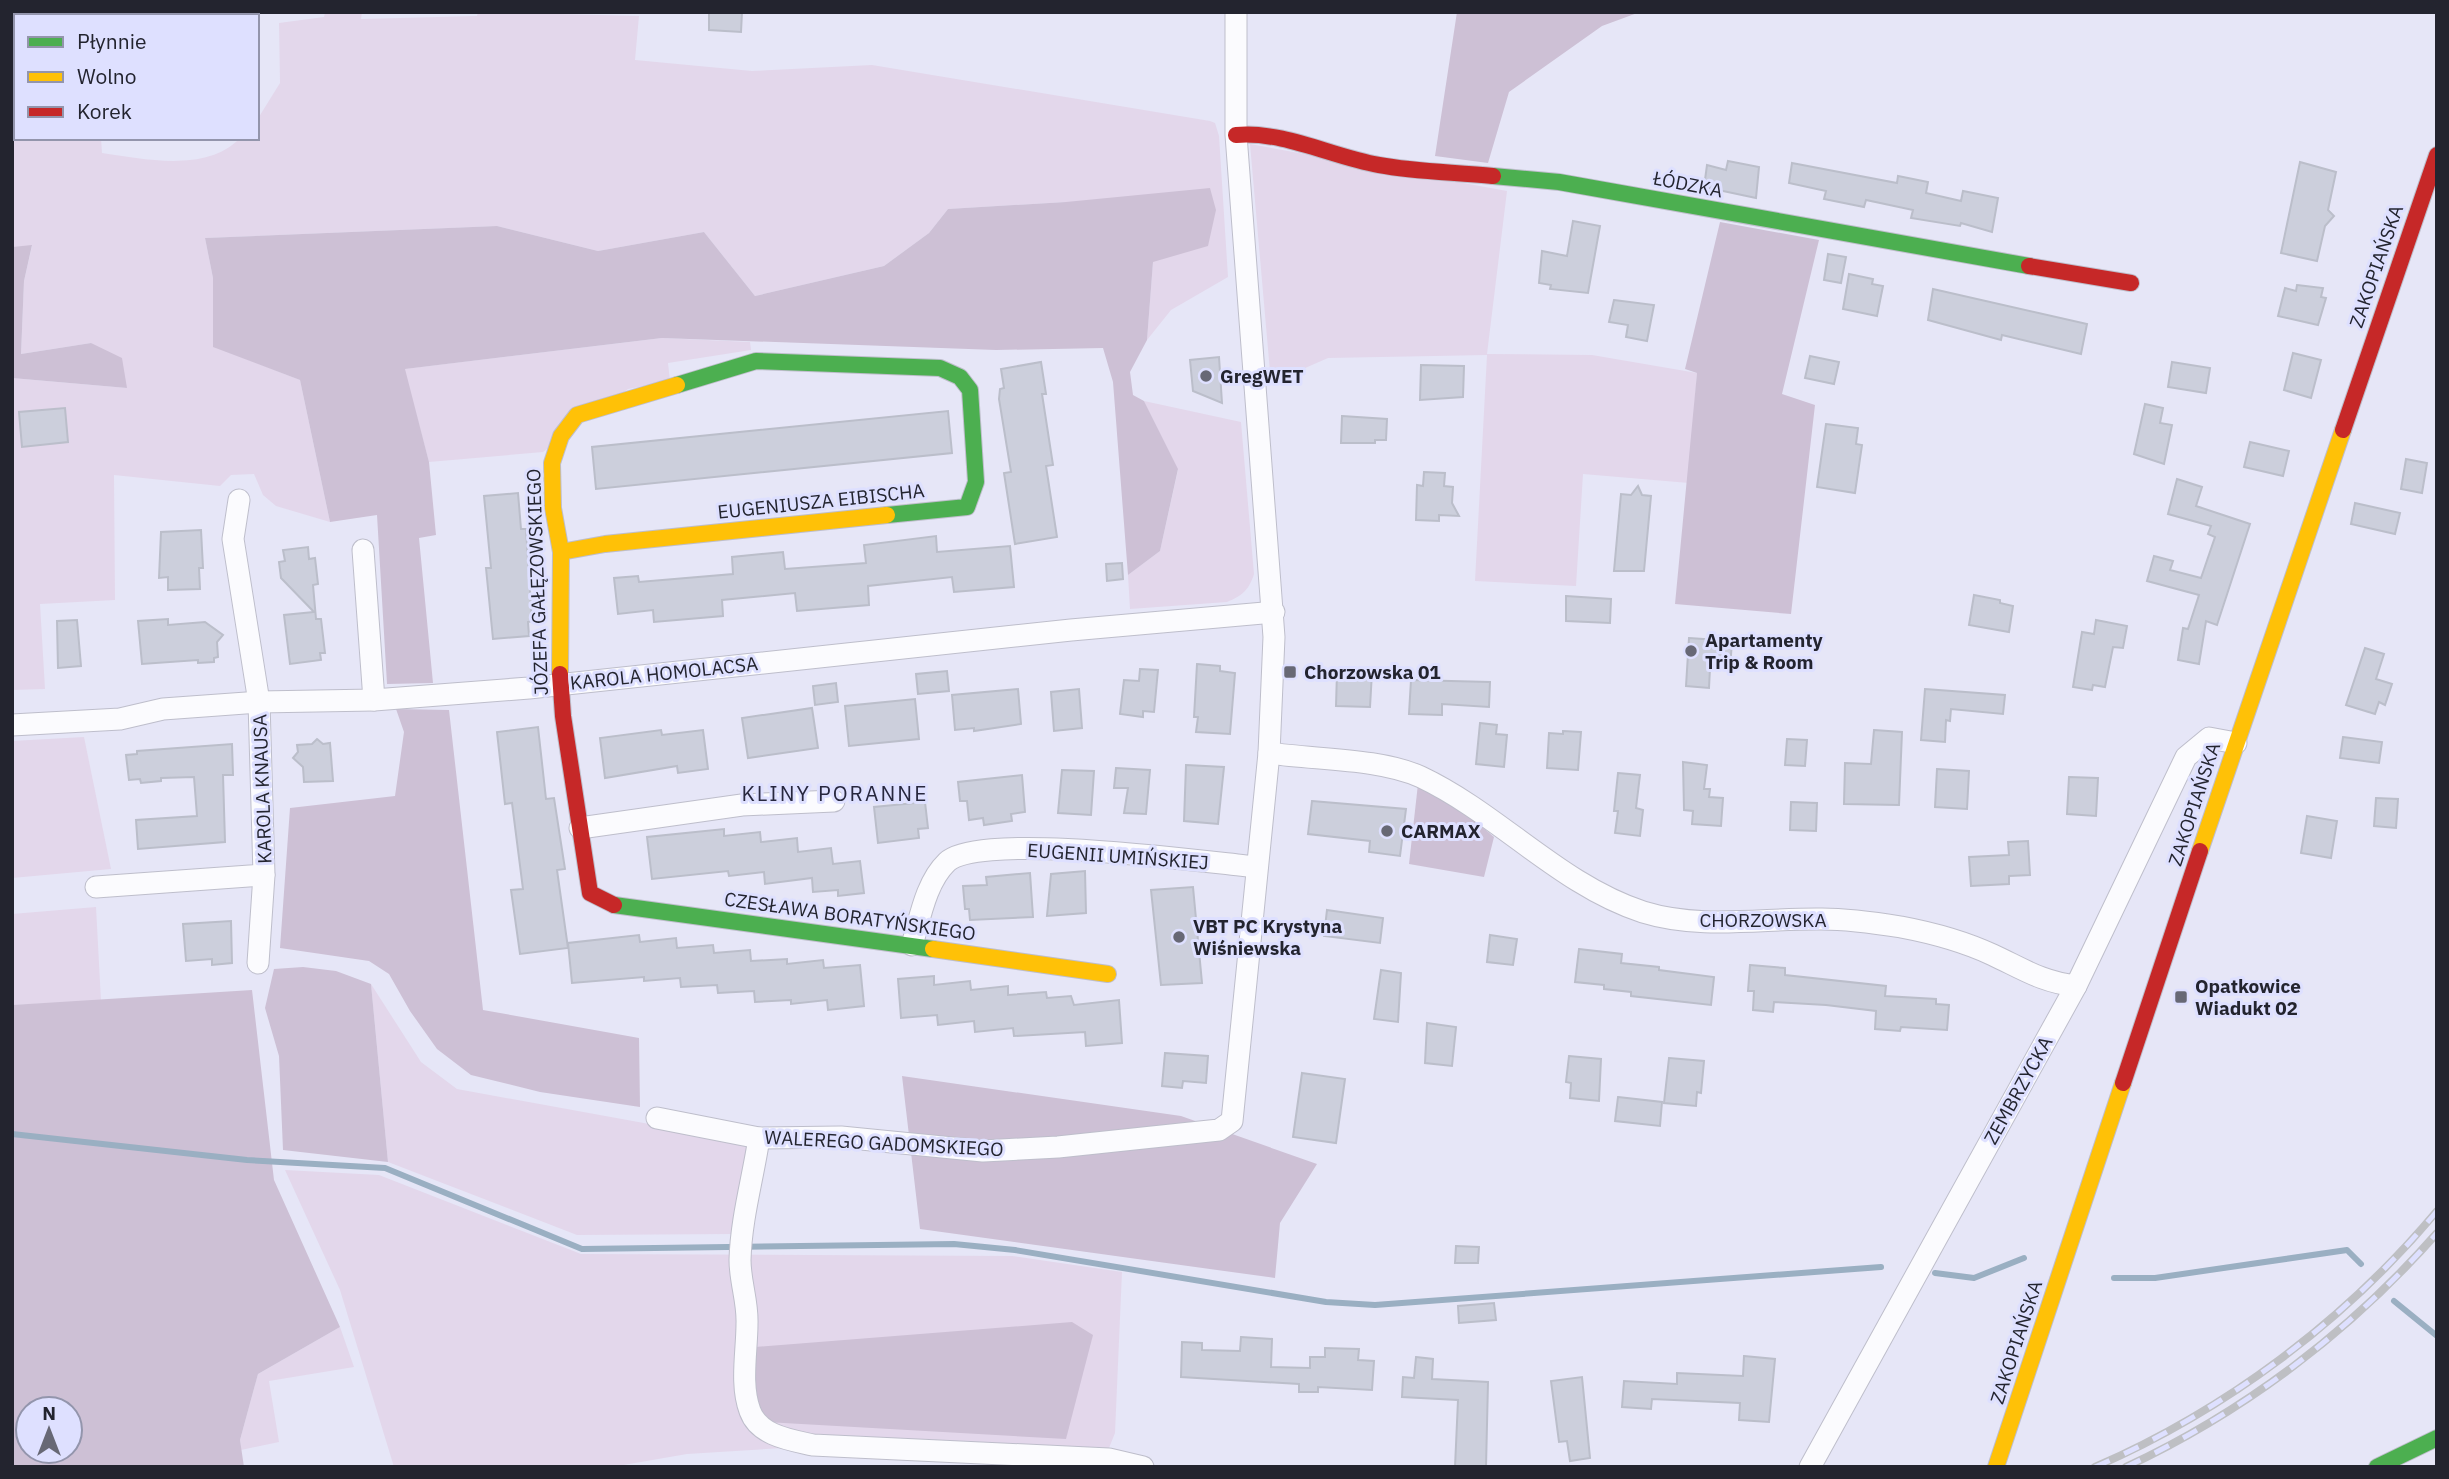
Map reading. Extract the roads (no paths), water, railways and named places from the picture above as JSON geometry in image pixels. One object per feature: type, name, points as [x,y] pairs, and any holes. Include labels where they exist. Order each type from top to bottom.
[{"type":"main road","name":"ŁÓDZKA","points":[[1236,135],[1248,134],[1302,144],[1379,165],[1559,181],[1861,238],[2132,283]]},
{"type":"main road","name":"ZAKOPIAŃSKA","points":[[1996,1467],[2236,743],[2432,181],[2437,155]]},
{"type":"main road","name":"EUGENIUSZA EIBISCHA","points":[[561,436],[577,415],[756,361],[940,368],[960,377],[970,390],[976,482],[967,507],[605,544],[561,552]]},
{"type":"main road","name":"JÓZEFA GAŁĘZOWSKIEGO","points":[[561,436],[552,463],[553,508],[561,552],[560,684],[590,893]]},
{"type":"main road","name":"CZESŁAWA BORATYŃSKIEGO","points":[[590,893],[607,904],[1108,974]]},
{"type":"main road","points":[[2377,1467],[2437,1438]]},
{"type":"street","name":"WALEREGO GADOMSKIEGO","points":[[657,1118],[759,1138],[841,1137],[983,1151],[1058,1147],[1219,1130],[1231,1121],[1269,753],[1274,612],[1236,135],[1236,12]]},
{"type":"street","name":"KAROLA KNAUSA","points":[[96,887],[264,875],[259,702],[233,539],[239,500]]},
{"type":"street","points":[[363,551],[374,700]]},
{"type":"street","name":"KAROLA HOMOLACSA","points":[[12,725],[120,719],[163,709],[259,702],[374,700],[560,684],[1071,630],[1274,612]]},
{"type":"street","name":"ZEMBRZYCKA","points":[[1810,1467],[2076,986],[2186,757],[2209,738],[2236,743]]},
{"type":"street","name":"CHORZOWSKA","points":[[1269,753],[1339,761],[1418,776],[1503,826],[1570,875],[1614,901],[1644,912],[1722,923],[1823,919],[1899,927],[1945,936],[1992,954],[2047,982],[2076,986]]},
{"type":"street","points":[[580,828],[742,805],[834,801]]},
{"type":"street","name":"EUGENII UMIŃSKIEJ","points":[[912,945],[936,875],[949,860],[970,852],[1024,848],[1065,849],[1257,867]]},
{"type":"street","points":[[258,963],[264,875]]},
{"type":"street","points":[[759,1138],[742,1232],[740,1278],[747,1303],[746,1385],[750,1412],[763,1428],[783,1439],[813,1444],[1109,1459],[1143,1467]]},
{"type":"waterway","points":[[12,1134],[247,1160],[385,1168],[582,1249],[954,1244],[1015,1250],[1326,1302],[1375,1305],[1881,1267]]},
{"type":"waterway","points":[[2114,1278],[2155,1278],[2347,1250],[2361,1264]]},
{"type":"waterway","points":[[1935,1273],[1974,1278],[2024,1258]]},
{"type":"waterway","points":[[2394,1301],[2437,1336]]},
{"type":"railway","points":[[2095,1467],[2191,1418],[2281,1359],[2363,1289],[2437,1211]]},
{"type":"railway","points":[[2126,1467],[2212,1421],[2294,1366],[2369,1303],[2437,1233]]},
{"type":"place","name":"GregWET","points":[[1206,376]]},
{"type":"place","name":"Apartamenty Trip & Room","points":[[1691,651]]},
{"type":"place","name":"Chorzowska 01","points":[[1290,672]]},
{"type":"place","name":"CARMAX","points":[[1387,831]]},
{"type":"place","name":"VBT PC Krystyna Wiśniewska","points":[[1179,937]]},
{"type":"place","name":"Opatkowice Wiadukt 02","points":[[2181,997]]},
{"type":"district","name":"KLINY PORANNE","points":[[835,793]]}]
